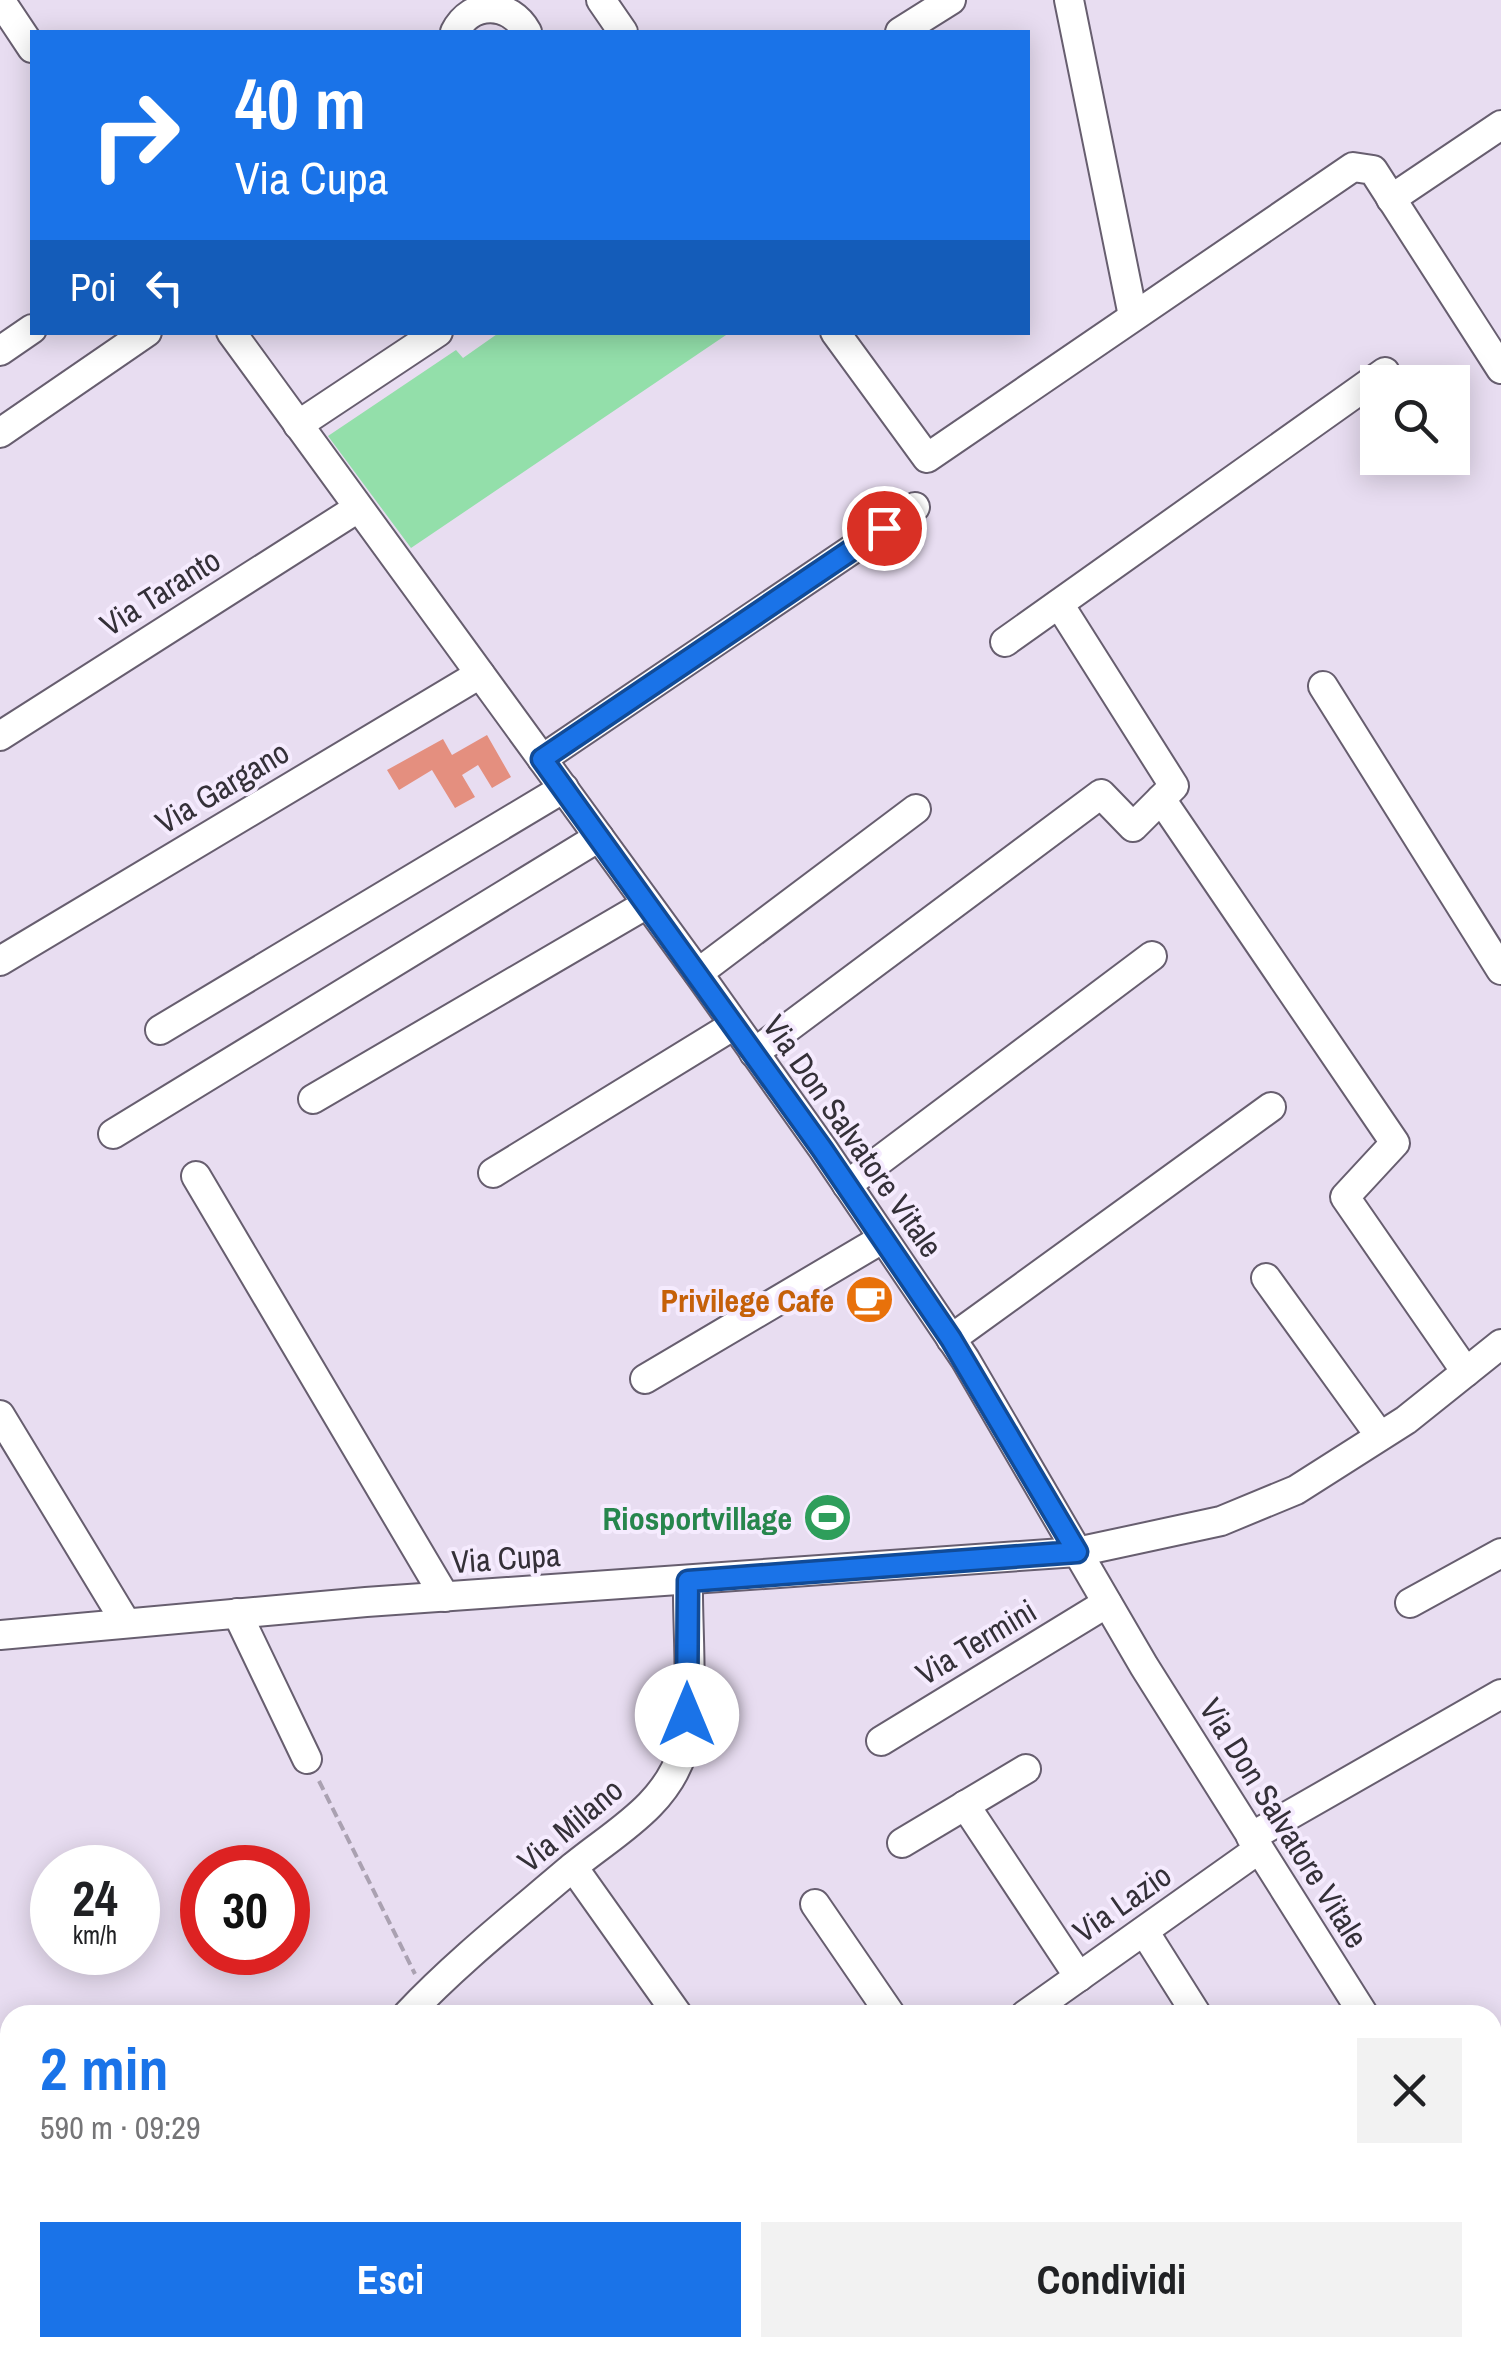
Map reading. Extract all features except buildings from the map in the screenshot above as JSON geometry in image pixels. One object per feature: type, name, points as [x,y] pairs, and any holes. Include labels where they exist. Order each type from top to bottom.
[{"type":"street","points":[[0,0],[30,45]]},
{"type":"street","points":[[600,0],[621,30]]},
{"type":"street","points":[[903,30],[951,0]]},
{"type":"street","points":[[1069,0],[1134,316]]},
{"type":"street","points":[[456,30],[464,18],[486,7],[510,13],[524,30]]},
{"type":"street","points":[[1391,199],[1501,125]]},
{"type":"street","points":[[837,335],[927,458],[1353,166],[1373,170],[1498,356]]},
{"type":"street","points":[[0,351],[30,330]]},
{"type":"street","points":[[0,433],[143,335]]},
{"type":"street","name":"Via Don Salvatore Vitale","points":[[232,335],[754,1052],[951,1339],[1107,1604],[1358,2005]]},
{"type":"street","points":[[298,425],[433,335]]},
{"type":"street","points":[[1005,642],[1360,390]]},
{"type":"street","points":[[542,759],[915,507]]},
{"type":"street","name":"Via Taranto","points":[[0,736],[358,508]]},
{"type":"street","points":[[754,1052],[1101,794],[1134,827],[1174,786],[1059,604]]},
{"type":"street","name":"Via Gargano","points":[[0,961],[480,674]]},
{"type":"street","points":[[1323,686],[1501,970]]},
{"type":"street","points":[[160,1030],[564,788]]},
{"type":"street","points":[[1162,799],[1395,1143],[1345,1197],[1466,1372]]},
{"type":"street","points":[[698,974],[916,809]]},
{"type":"street","points":[[113,1134],[599,837]]},
{"type":"street","points":[[313,1099],[647,904]]},
{"type":"street","points":[[847,1186],[1152,956]]},
{"type":"street","points":[[493,1174],[734,1025]]},
{"type":"street","points":[[951,1339],[1270,1106]]},
{"type":"street","points":[[196,1176],[445,1597]]},
{"type":"street","points":[[644,1379],[882,1239]]},
{"type":"street","points":[[1266,1278],[1380,1436]]},
{"type":"street","name":"Via Cupa","points":[[0,1635],[237,1613],[1077,1552],[1220,1520],[1296,1490],[1380,1436],[1499,1350]]},
{"type":"street","points":[[0,1415],[126,1623]]},
{"type":"street","points":[[1410,1603],[1501,1553]]},
{"type":"street","name":"Via Milano","points":[[427,2005],[573,1866],[642,1814],[661,1791],[683,1752],[688,1581]]},
{"type":"street","name":"Via Termini","points":[[881,1741],[1107,1604]]},
{"type":"street","points":[[237,1613],[308,1759]]},
{"type":"street","name":"Via Lazio","points":[[1040,2005],[1144,1931],[1256,1843],[1501,1694]]},
{"type":"street","points":[[902,1844],[1026,1769]]},
{"type":"street","points":[[966,1805],[1079,1977]]},
{"type":"street","points":[[573,1866],[671,2005]]},
{"type":"street","points":[[814,1904],[884,2005]]},
{"type":"street","points":[[1144,1931],[1191,2005]]},
{"type":"path","points":[[308,1759],[423,2005]]},
{"type":"green space","points":[[496,335],[726,335],[411,548],[328,436],[456,350],[463,358]]},
{"type":"place","name":"Privilege Cafe","points":[[869,1300]]},
{"type":"place","name":"Riosportvillage","points":[[827,1518]]},
{"type":"route","points":[[687,1715],[688,1581],[1077,1552],[951,1339],[822,1149],[542,759],[884,528]]}]
